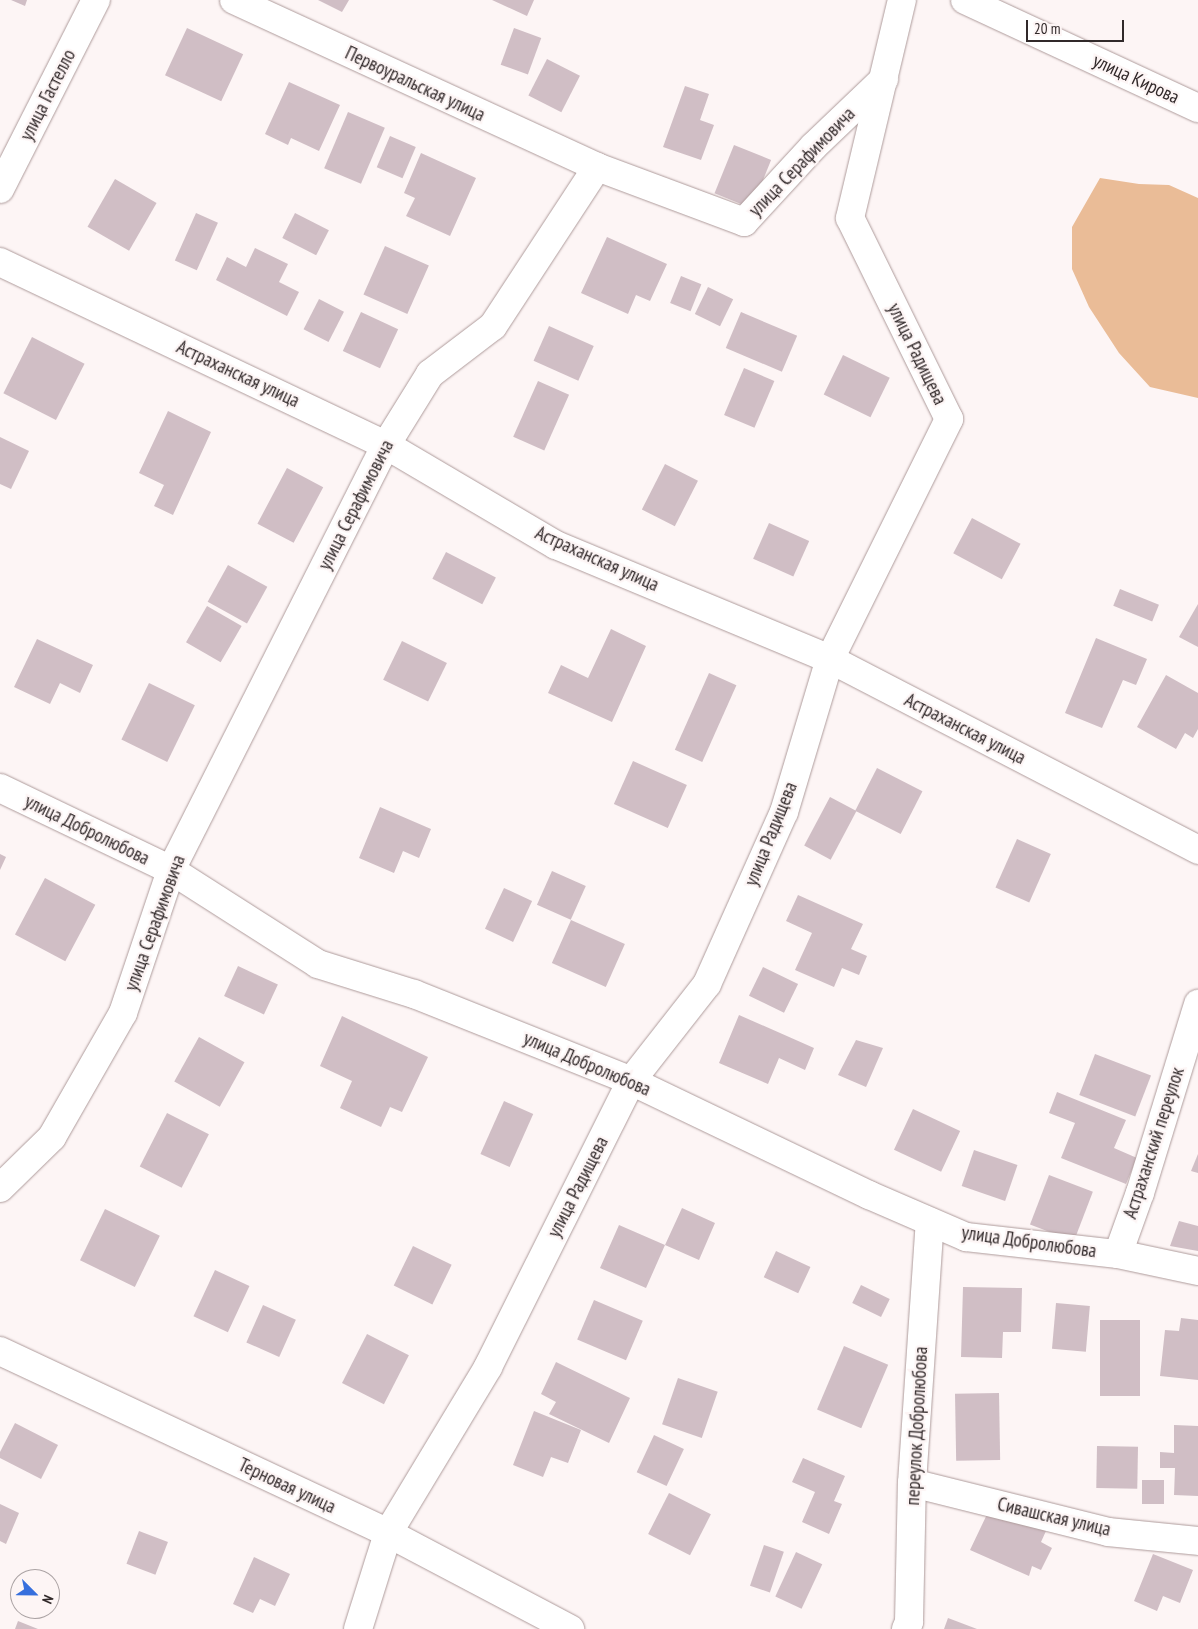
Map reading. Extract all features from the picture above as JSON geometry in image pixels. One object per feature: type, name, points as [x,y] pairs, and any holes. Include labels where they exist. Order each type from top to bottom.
[{"type":"street","name":"улица Гастелло","points":[[0,189],[96,0]]},
{"type":"street","name":"Первоуральская улица","points":[[234,0],[597,167]]},
{"type":"street","name":"улица Радищева","points":[[358,1629],[388,1533],[488,1367],[631,1081],[707,984],[784,812],[830,658],[949,419],[850,218],[902,0]]},
{"type":"street","name":"улица Кирова","points":[[964,0],[1198,108]]},
{"type":"street","name":"улица Серафимовича","points":[[0,1188],[52,1137],[123,1013],[171,870],[386,445],[430,374],[493,326],[597,167],[744,222],[814,146],[884,79]]},
{"type":"street","name":"Астраханская улица","points":[[0,262],[386,445],[556,545],[830,658],[1198,850]]},
{"type":"street","name":"улица Добролюбова","points":[[0,788],[171,870],[318,964],[414,994],[631,1081],[930,1222],[966,1237],[1118,1254],[1198,1271]]},
{"type":"street","name":"Астраханский переулок","points":[[1118,1254],[1140,1193],[1198,1004]]},
{"type":"street","name":"переулок Добролюбова","points":[[906,1629],[909,1622],[912,1482],[930,1222]]},
{"type":"street","name":"Терновая улица","points":[[0,1351],[388,1533],[570,1629]]},
{"type":"street","name":"Сивашская улица","points":[[912,1482],[1108,1532],[1198,1541]]},
{"type":"shaded area","points":[[1100,178],[1139,184],[1169,185],[1198,198],[1198,398],[1150,387],[1119,353],[1089,307],[1072,269],[1072,227]]},
{"type":"building","points":[[11,0],[27,0],[25,6]]},
{"type":"building","points":[[318,0],[349,0],[342,12]]},
{"type":"building","points":[[492,0],[534,0],[527,16]]},
{"type":"building","points":[[187,28],[243,54],[221,101],[165,75]]},
{"type":"building","points":[[514,28],[541,38],[528,75],[501,65]]},
{"type":"building","points":[[547,59],[580,76],[561,112],[528,96]]},
{"type":"building","points":[[289,82],[340,105],[319,151],[291,138],[288,145],[265,134]]},
{"type":"building","points":[[685,86],[709,94],[700,120],[714,125],[701,160],[663,147]]},
{"type":"building","points":[[348,112],[385,128],[361,184],[324,168]]},
{"type":"building","points":[[390,136],[416,147],[402,178],[377,167]]},
{"type":"building","points":[[734,145],[771,160],[752,208],[715,193]]},
{"type":"building","points":[[421,153],[476,178],[450,236],[406,216],[415,198],[404,193]]},
{"type":"building","points":[[115,179],[157,203],[129,251],[88,227]]},
{"type":"building","points":[[196,213],[218,223],[197,270],[175,261]]},
{"type":"building","points":[[295,213],[329,230],[316,255],[282,238]]},
{"type":"building","points":[[607,237],[667,264],[650,301],[636,295],[628,314],[581,293]]},
{"type":"building","points":[[385,246],[429,266],[407,314],[363,294]]},
{"type":"building","points":[[255,248],[288,264],[279,282],[299,292],[287,316],[216,280],[227,257],[246,267]]},
{"type":"building","points":[[681,276],[701,284],[691,311],[670,303]]},
{"type":"building","points":[[708,287],[733,299],[720,326],[695,314]]},
{"type":"building","points":[[319,299],[344,312],[329,342],[304,329]]},
{"type":"building","points":[[361,312],[398,329],[380,368],[343,351]]},
{"type":"building","points":[[741,312],[797,336],[782,372],[726,348]]},
{"type":"building","points":[[549,326],[594,346],[578,381],[534,361]]},
{"type":"building","points":[[32,337],[85,364],[56,420],[3,393]]},
{"type":"building","points":[[843,355],[890,378],[870,417],[824,395]]},
{"type":"building","points":[[744,368],[774,381],[754,428],[724,415]]},
{"type":"building","points":[[538,381],[569,395],[544,451],[513,437]]},
{"type":"building","points":[[168,411],[211,432],[173,515],[154,506],[164,485],[139,473]]},
{"type":"building","points":[[0,437],[29,451],[11,489],[0,484]]},
{"type":"building","points":[[665,464],[698,481],[675,526],[642,509]]},
{"type":"building","points":[[287,468],[323,487],[294,543],[257,524]]},
{"type":"building","points":[[972,518],[1021,544],[1002,579],[953,553]]},
{"type":"building","points":[[769,523],[809,541],[793,577],[753,559]]},
{"type":"building","points":[[446,552],[496,577],[482,604],[432,579]]},
{"type":"building","points":[[228,565],[267,587],[247,624],[208,602]]},
{"type":"building","points":[[1120,589],[1159,605],[1152,621],[1113,606]]},
{"type":"building","points":[[1198,604],[1198,647],[1179,637]]},
{"type":"building","points":[[207,606],[242,626],[221,662],[186,642]]},
{"type":"building","points":[[611,629],[646,646],[612,722],[548,693],[561,665],[588,678]]},
{"type":"building","points":[[1096,638],[1147,659],[1136,685],[1123,680],[1102,728],[1065,713]]},
{"type":"building","points":[[37,639],[93,665],[80,693],[60,683],[50,704],[14,687]]},
{"type":"building","points":[[402,641],[447,663],[428,702],[383,680]]},
{"type":"building","points":[[709,673],[736,685],[702,762],[675,750]]},
{"type":"building","points":[[1166,675],[1198,693],[1198,729],[1193,738],[1185,733],[1176,749],[1137,727]]},
{"type":"building","points":[[149,683],[195,705],[167,762],[121,740]]},
{"type":"building","points":[[633,761],[687,785],[668,828],[614,804]]},
{"type":"building","points":[[877,768],[922,791],[901,834],[855,811]]},
{"type":"building","points":[[830,797],[856,811],[831,860],[804,846]]},
{"type":"building","points":[[380,807],[431,829],[419,858],[403,851],[394,873],[359,858]]},
{"type":"building","points":[[1017,839],[1051,854],[1029,902],[995,887]]},
{"type":"building","points":[[0,854],[6,857],[0,870]]},
{"type":"building","points":[[552,871],[586,886],[571,920],[537,905]]},
{"type":"building","points":[[45,878],[95,905],[65,961],[15,935]]},
{"type":"building","points":[[504,888],[532,901],[513,942],[485,929]]},
{"type":"building","points":[[798,895],[863,924],[851,949],[867,956],[859,975],[842,968],[834,987],[795,970],[812,933],[786,921]]},
{"type":"building","points":[[571,920],[625,944],[606,987],[552,963]]},
{"type":"building","points":[[238,966],[278,985],[264,1015],[224,996]]},
{"type":"building","points":[[763,967],[798,984],[784,1013],[749,996]]},
{"type":"building","points":[[739,1015],[814,1048],[805,1070],[779,1058],[768,1084],[719,1063]]},
{"type":"building","points":[[342,1016],[428,1057],[402,1112],[390,1107],[381,1127],[340,1108],[352,1081],[320,1066]]},
{"type":"building","points":[[199,1037],[244,1062],[220,1107],[174,1082]]},
{"type":"building","points":[[856,1040],[883,1048],[866,1087],[838,1075]]},
{"type":"building","points":[[1095,1054],[1151,1076],[1135,1117],[1079,1095]]},
{"type":"building","points":[[1057,1092],[1126,1120],[1114,1148],[1137,1158],[1126,1184],[1061,1158],[1075,1123],[1049,1113]]},
{"type":"building","points":[[504,1101],[533,1114],[510,1167],[480,1154]]},
{"type":"building","points":[[913,1109],[960,1131],[941,1172],[894,1150]]},
{"type":"building","points":[[167,1113],[209,1134],[182,1188],[140,1166]]},
{"type":"building","points":[[974,1150],[1017,1165],[1005,1201],[962,1186]]},
{"type":"building","points":[[1198,1154],[1198,1173],[1191,1171]]},
{"type":"building","points":[[1049,1175],[1093,1192],[1074,1241],[1030,1224]]},
{"type":"building","points":[[682,1208],[715,1223],[699,1260],[665,1245]]},
{"type":"building","points":[[105,1209],[160,1236],[135,1287],[80,1260]]},
{"type":"building","points":[[1179,1221],[1198,1226],[1198,1251],[1170,1246]]},
{"type":"building","points":[[619,1225],[665,1245],[646,1288],[600,1268]]},
{"type":"building","points":[[413,1246],[452,1265],[432,1304],[394,1286]]},
{"type":"building","points":[[776,1251],[810,1267],[798,1293],[764,1277]]},
{"type":"building","points":[[215,1270],[249,1286],[228,1332],[193,1316]]},
{"type":"building","points":[[861,1285],[890,1299],[881,1317],[852,1303]]},
{"type":"building","points":[[963,1287],[1022,1288],[1021,1332],[1003,1332],[1002,1358],[961,1357]]},
{"type":"building","points":[[594,1300],[643,1321],[626,1360],[577,1340]]},
{"type":"building","points":[[1056,1303],[1090,1306],[1086,1352],[1052,1349]]},
{"type":"building","points":[[263,1305],[296,1320],[279,1357],[246,1342]]},
{"type":"building","points":[[1181,1318],[1198,1320],[1198,1380],[1160,1376],[1165,1330],[1179,1331]]},
{"type":"building","points":[[1100,1320],[1140,1320],[1140,1396],[1100,1396]]},
{"type":"building","points":[[367,1334],[409,1355],[384,1404],[342,1383]]},
{"type":"building","points":[[844,1346],[888,1365],[861,1428],[817,1410]]},
{"type":"building","points":[[556,1362],[630,1398],[609,1443],[549,1414],[556,1402],[541,1394]]},
{"type":"building","points":[[678,1378],[718,1392],[702,1438],[662,1424]]},
{"type":"building","points":[[999,1393],[1000,1460],[956,1461],[955,1394]]},
{"type":"building","points":[[534,1411],[581,1430],[568,1463],[551,1457],[543,1477],[513,1465]]},
{"type":"building","points":[[15,1423],[58,1445],[41,1479],[0,1458],[0,1452]]},
{"type":"building","points":[[1174,1425],[1198,1426],[1198,1496],[1174,1495],[1175,1468],[1160,1468],[1160,1452],[1174,1453]]},
{"type":"building","points":[[654,1435],[684,1449],[667,1486],[637,1472]]},
{"type":"building","points":[[1097,1446],[1138,1447],[1137,1489],[1096,1488]]},
{"type":"building","points":[[803,1458],[845,1476],[834,1501],[842,1504],[829,1534],[802,1522],[815,1492],[792,1482]]},
{"type":"building","points":[[1142,1480],[1164,1480],[1164,1504],[1142,1504]]},
{"type":"building","points":[[669,1493],[711,1514],[690,1555],[648,1534]]},
{"type":"building","points":[[0,1504],[19,1513],[6,1544],[0,1541]]},
{"type":"building","points":[[990,1508],[1046,1531],[1041,1542],[1052,1548],[1041,1570],[1032,1566],[1029,1576],[970,1550]]},
{"type":"building","points":[[139,1531],[168,1542],[155,1575],[126,1564]]},
{"type":"building","points":[[764,1545],[784,1552],[770,1592],[750,1586]]},
{"type":"building","points":[[796,1552],[822,1564],[802,1609],[775,1596]]},
{"type":"building","points":[[1153,1554],[1193,1570],[1180,1603],[1163,1596],[1157,1611],[1134,1601]]},
{"type":"building","points":[[254,1557],[290,1574],[275,1606],[260,1599],[253,1613],[233,1604]]},
{"type":"building","points":[[948,1618],[977,1629],[944,1629]]},
{"type":"building","points":[[18,1621],[38,1629],[15,1629]]}]
